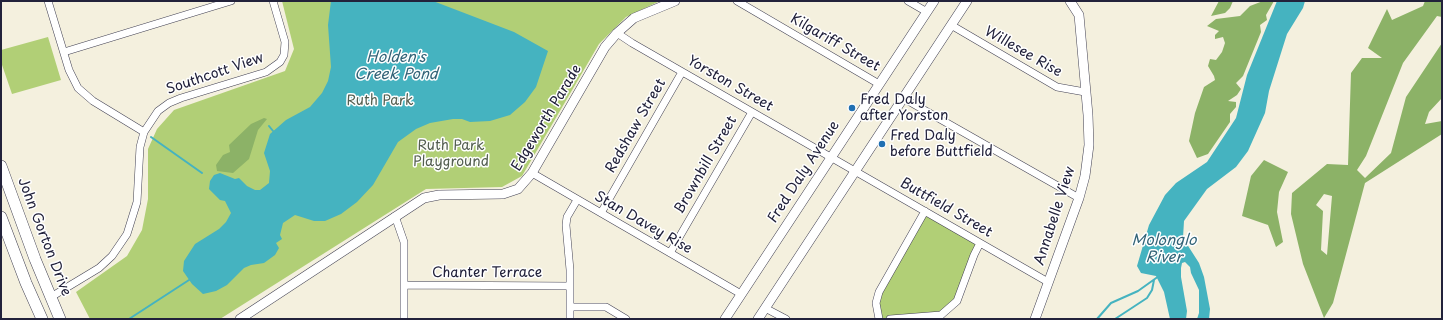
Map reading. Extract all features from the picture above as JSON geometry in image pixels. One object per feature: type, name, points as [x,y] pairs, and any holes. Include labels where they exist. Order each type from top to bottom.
[{"type":"main road","name":"John Gorton Drive","points":[[1,166],[16,211],[60,319]]},
{"type":"main road","points":[[1,217],[26,283],[42,319]]},
{"type":"street","points":[[48,1],[74,82],[87,97],[144,132]]},
{"type":"street","points":[[64,52],[231,1]]},
{"type":"street","name":"Southcott View","points":[[51,298],[99,268],[112,256],[127,234],[137,202],[140,147],[144,132],[154,115],[169,103],[266,72],[280,62],[284,55],[285,42],[273,1]]},
{"type":"street","name":"Edgeworth Parade","points":[[240,319],[418,201],[432,196],[493,195],[511,192],[523,185],[532,174],[605,47],[617,33],[634,18],[675,1]]},
{"type":"street","name":"Kilgariff Street","points":[[737,1],[879,84]]},
{"type":"street","points":[[908,1],[927,12]]},
{"type":"street","name":"Fred Daly Avenue","points":[[725,319],[934,1]]},
{"type":"street","points":[[758,319],[967,1]]},
{"type":"street","name":"Annabelle View","points":[[1035,319],[1079,198],[1085,176],[1089,145],[1079,15],[1070,1]]},
{"type":"street","name":"Willesee Rise","points":[[950,25],[1057,87],[1085,92]]},
{"type":"street","name":"Yorston Street","points":[[617,33],[831,157]]},
{"type":"street","name":"Redshaw Street","points":[[601,213],[682,72]]},
{"type":"street","points":[[903,98],[1079,198]]},
{"type":"street","name":"Brownbill Street","points":[[670,253],[752,112]]},
{"type":"street","name":"Buttfield Street","points":[[831,157],[1048,282]]},
{"type":"street","name":"Stan Davey Rise","points":[[532,174],[741,294]]},
{"type":"street","points":[[570,319],[570,286],[566,224],[567,217],[578,200]]},
{"type":"street","points":[[879,319],[876,303],[879,292],[925,211]]},
{"type":"street","points":[[395,216],[404,242],[404,319]]},
{"type":"street","points":[[890,319],[941,315],[957,301],[980,243]]},
{"type":"street","name":"Chanter Terrace","points":[[404,286],[570,286]]},
{"type":"street","points":[[570,307],[606,307],[626,319]]},
{"type":"street","points":[[765,308],[786,319]]},
{"type":"green space","name":"Ruth Park","points":[[282,1],[660,1],[626,17],[599,44],[522,176],[502,187],[426,189],[220,319],[90,319],[76,292],[127,256],[142,230],[148,199],[148,149],[157,129],[174,110],[285,71],[294,49]]},
{"type":"green space","points":[[1219,1],[1233,1],[1230,8],[1225,13],[1211,16]]},
{"type":"green space","points":[[1263,1],[1274,1],[1266,15],[1267,20],[1260,25],[1261,32],[1243,76],[1236,83],[1241,89],[1237,95],[1228,101],[1236,102],[1236,107],[1230,114],[1230,122],[1208,154],[1197,158],[1189,141],[1195,113],[1204,87],[1215,80],[1208,66],[1210,59],[1216,60],[1222,52],[1225,43],[1223,37],[1215,39],[1215,35],[1219,31],[1207,26],[1216,19],[1240,16],[1250,6]]},
{"type":"green space","points":[[1425,1],[1442,1],[1442,17],[1437,16],[1403,63],[1366,156],[1357,170],[1365,178],[1391,153],[1406,97],[1442,43],[1442,98],[1429,112],[1425,124],[1442,121],[1442,134],[1365,183],[1333,303],[1324,318],[1303,264],[1291,214],[1292,193],[1327,164],[1348,165],[1351,73],[1362,58],[1382,58],[1368,48],[1387,9],[1392,20],[1423,6]],"holes":[[[1324,194],[1332,196],[1327,255],[1321,250],[1323,211],[1316,205]]]},
{"type":"green space","points":[[48,37],[61,80],[12,94],[1,62],[1,50]]},
{"type":"green space","points":[[264,118],[267,119],[258,130],[249,159],[233,173],[217,171],[216,165],[223,155],[230,152],[229,145],[251,124]]},
{"type":"green space","points":[[1264,160],[1288,172],[1279,192],[1277,212],[1283,242],[1276,247],[1268,225],[1242,216],[1251,176]]},
{"type":"green space","points":[[925,211],[980,243],[957,301],[941,315],[879,319],[879,292]]},
{"type":"water","name":"Holden's Creek Pond","points":[[331,1],[433,1],[514,32],[548,51],[536,87],[525,102],[510,115],[490,121],[470,122],[462,119],[453,119],[430,123],[416,129],[398,142],[373,185],[357,202],[341,214],[325,221],[314,221],[295,215],[283,223],[280,235],[282,239],[276,243],[279,248],[275,255],[264,263],[251,265],[244,268],[227,285],[216,291],[203,294],[192,284],[183,271],[184,261],[195,244],[219,229],[226,222],[231,213],[225,201],[220,200],[209,189],[210,181],[214,175],[220,173],[235,179],[239,178],[247,186],[255,190],[260,190],[269,183],[270,171],[264,153],[270,134],[286,120],[310,107],[322,93],[328,81],[331,67],[328,25]]},
{"type":"water","name":"Molonglo River","points":[[1277,1],[1305,1],[1303,8],[1287,34],[1269,91],[1265,113],[1248,151],[1236,167],[1207,189],[1184,221],[1183,238],[1199,263],[1204,277],[1210,309],[1209,319],[1197,319],[1199,313],[1199,290],[1191,273],[1190,267],[1185,262],[1182,263],[1181,277],[1187,311],[1186,319],[1170,319],[1164,292],[1156,276],[1141,273],[1137,266],[1149,225],[1165,195],[1176,183],[1207,162],[1236,118],[1247,75]]},
{"type":"waterway","points":[[269,126],[273,131]]},
{"type":"waterway","points":[[151,137],[202,173]]},
{"type":"waterway","points":[[1097,319],[1111,303],[1138,291],[1159,276]]},
{"type":"waterway","points":[[129,319],[189,280]]},
{"type":"waterway","points":[[1115,319],[1147,298],[1152,290],[1154,280]]},
{"type":"place","name":"Fred Daly after Yorston","points":[[852,108]]},
{"type":"place","name":"Fred Daly before Buttfield","points":[[882,144]]},
{"type":"park label","name":"Ruth Park Playground","points":[[451,154]]}]
